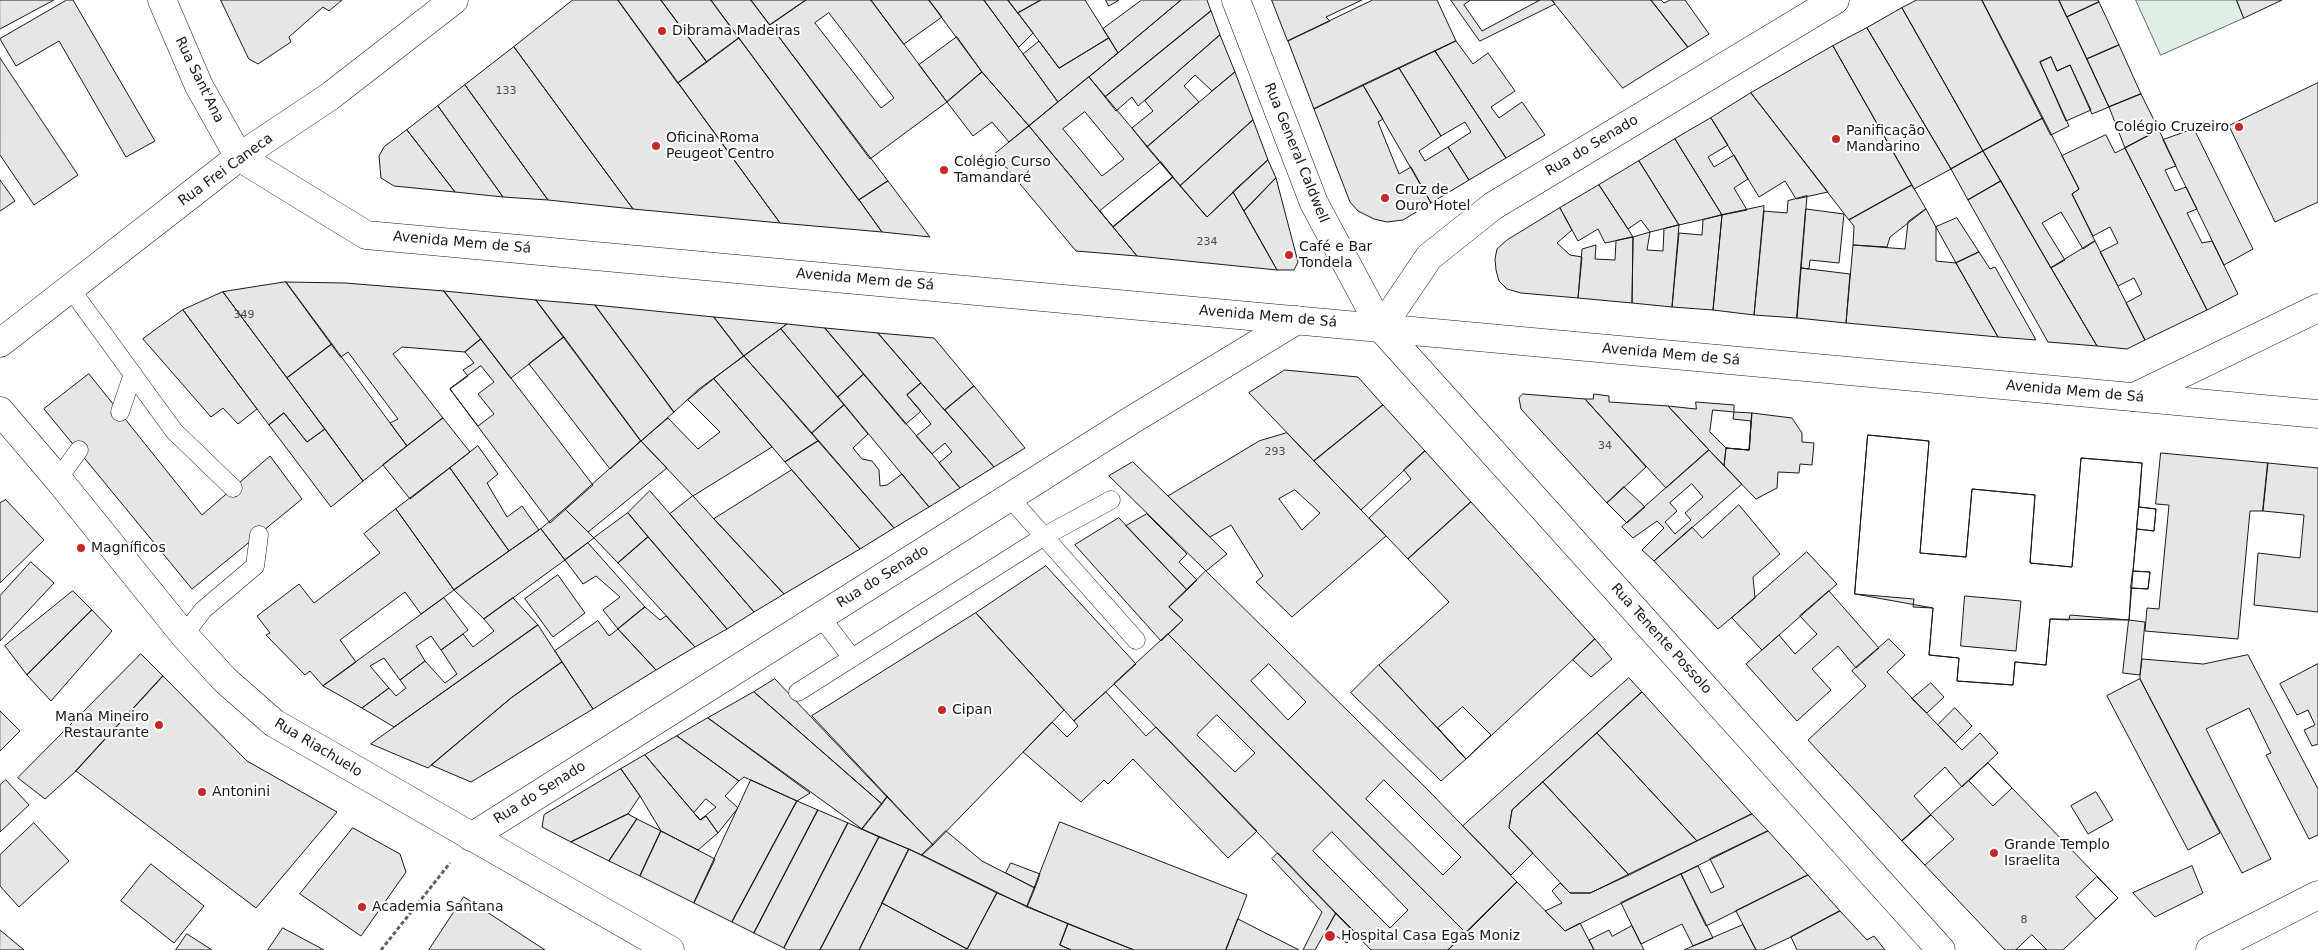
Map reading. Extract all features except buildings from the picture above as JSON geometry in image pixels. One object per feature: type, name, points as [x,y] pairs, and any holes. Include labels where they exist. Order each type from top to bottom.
[{"type":"main road","name":"Rua Sant'Ana","points":[[162,0],[199,86],[239,157]]},
{"type":"main road","name":"Rua Frei Caneca","points":[[0,343],[239,157],[329,98],[454,0]]},
{"type":"main road","name":"Rua General Caldwell","points":[[1236,0],[1314,203],[1381,328]]},
{"type":"main road","name":"Rua do Senado","points":[[1381,328],[1429,257],[1493,206],[1804,8],[1835,0]]},
{"type":"main road","name":"Avenida Mem de Sá","points":[[239,157],[366,235],[2318,414]]},
{"type":"main road","points":[[2134,397],[2318,308]]},
{"type":"main road","name":"Rua do Senado","points":[[471,837],[1009,497],[1297,320]]},
{"type":"main road","name":"Rua Tenente Possolo","points":[[1381,328],[1941,950]]},
{"type":"main road","name":"Rua Riachuelo","points":[[3,418],[58,478],[184,635],[225,680],[274,723],[670,950]]},
{"type":"main road","points":[[2210,950],[2318,896]]},
{"type":"lane","points":[[70,288],[174,431],[233,488]]},
{"type":"lane","points":[[120,412],[133,374]]},
{"type":"lane","points":[[58,478],[79,450]]},
{"type":"lane","points":[[1009,497],[1136,640]]},
{"type":"lane","points":[[798,692],[1043,536],[1111,500]]},
{"type":"lane","points":[[184,635],[203,610],[255,566],[259,535]]},
{"type":"lane","points":[[820,616],[852,658]]},
{"type":"path","points":[[381,950],[471,837]]},
{"type":"green space","points":[[2136,0],[2236,0],[2244,18],[2161,55]]},
{"type":"place","name":"Dibrama Madeiras","points":[[662,31]]},
{"type":"place","name":"Colégio Cruzeiro","points":[[2239,127]]},
{"type":"place","name":"Panificação Mandarino","points":[[1836,139]]},
{"type":"place","name":"Oficina Roma Peugeot Centro","points":[[656,146]]},
{"type":"place","name":"Colégio Curso Tamandaré","points":[[944,170]]},
{"type":"place","name":"Cruz de Ouro Hotel","points":[[1385,198]]},
{"type":"place","name":"Café e Bar Tondela","points":[[1289,255]]},
{"type":"place","name":"Magníficos","points":[[81,548]]},
{"type":"place","name":"Cipan","points":[[942,710]]},
{"type":"place","name":"Mana Mineiro Restaurante","points":[[159,725]]},
{"type":"place","name":"Antonini","points":[[202,792]]},
{"type":"place","name":"Grande Templo Israelita","points":[[1994,853]]},
{"type":"place","name":"Academia Santana","points":[[362,907]]},
{"type":"place","name":"Hospital Casa Egas Moniz","points":[[1330,936]]}]
